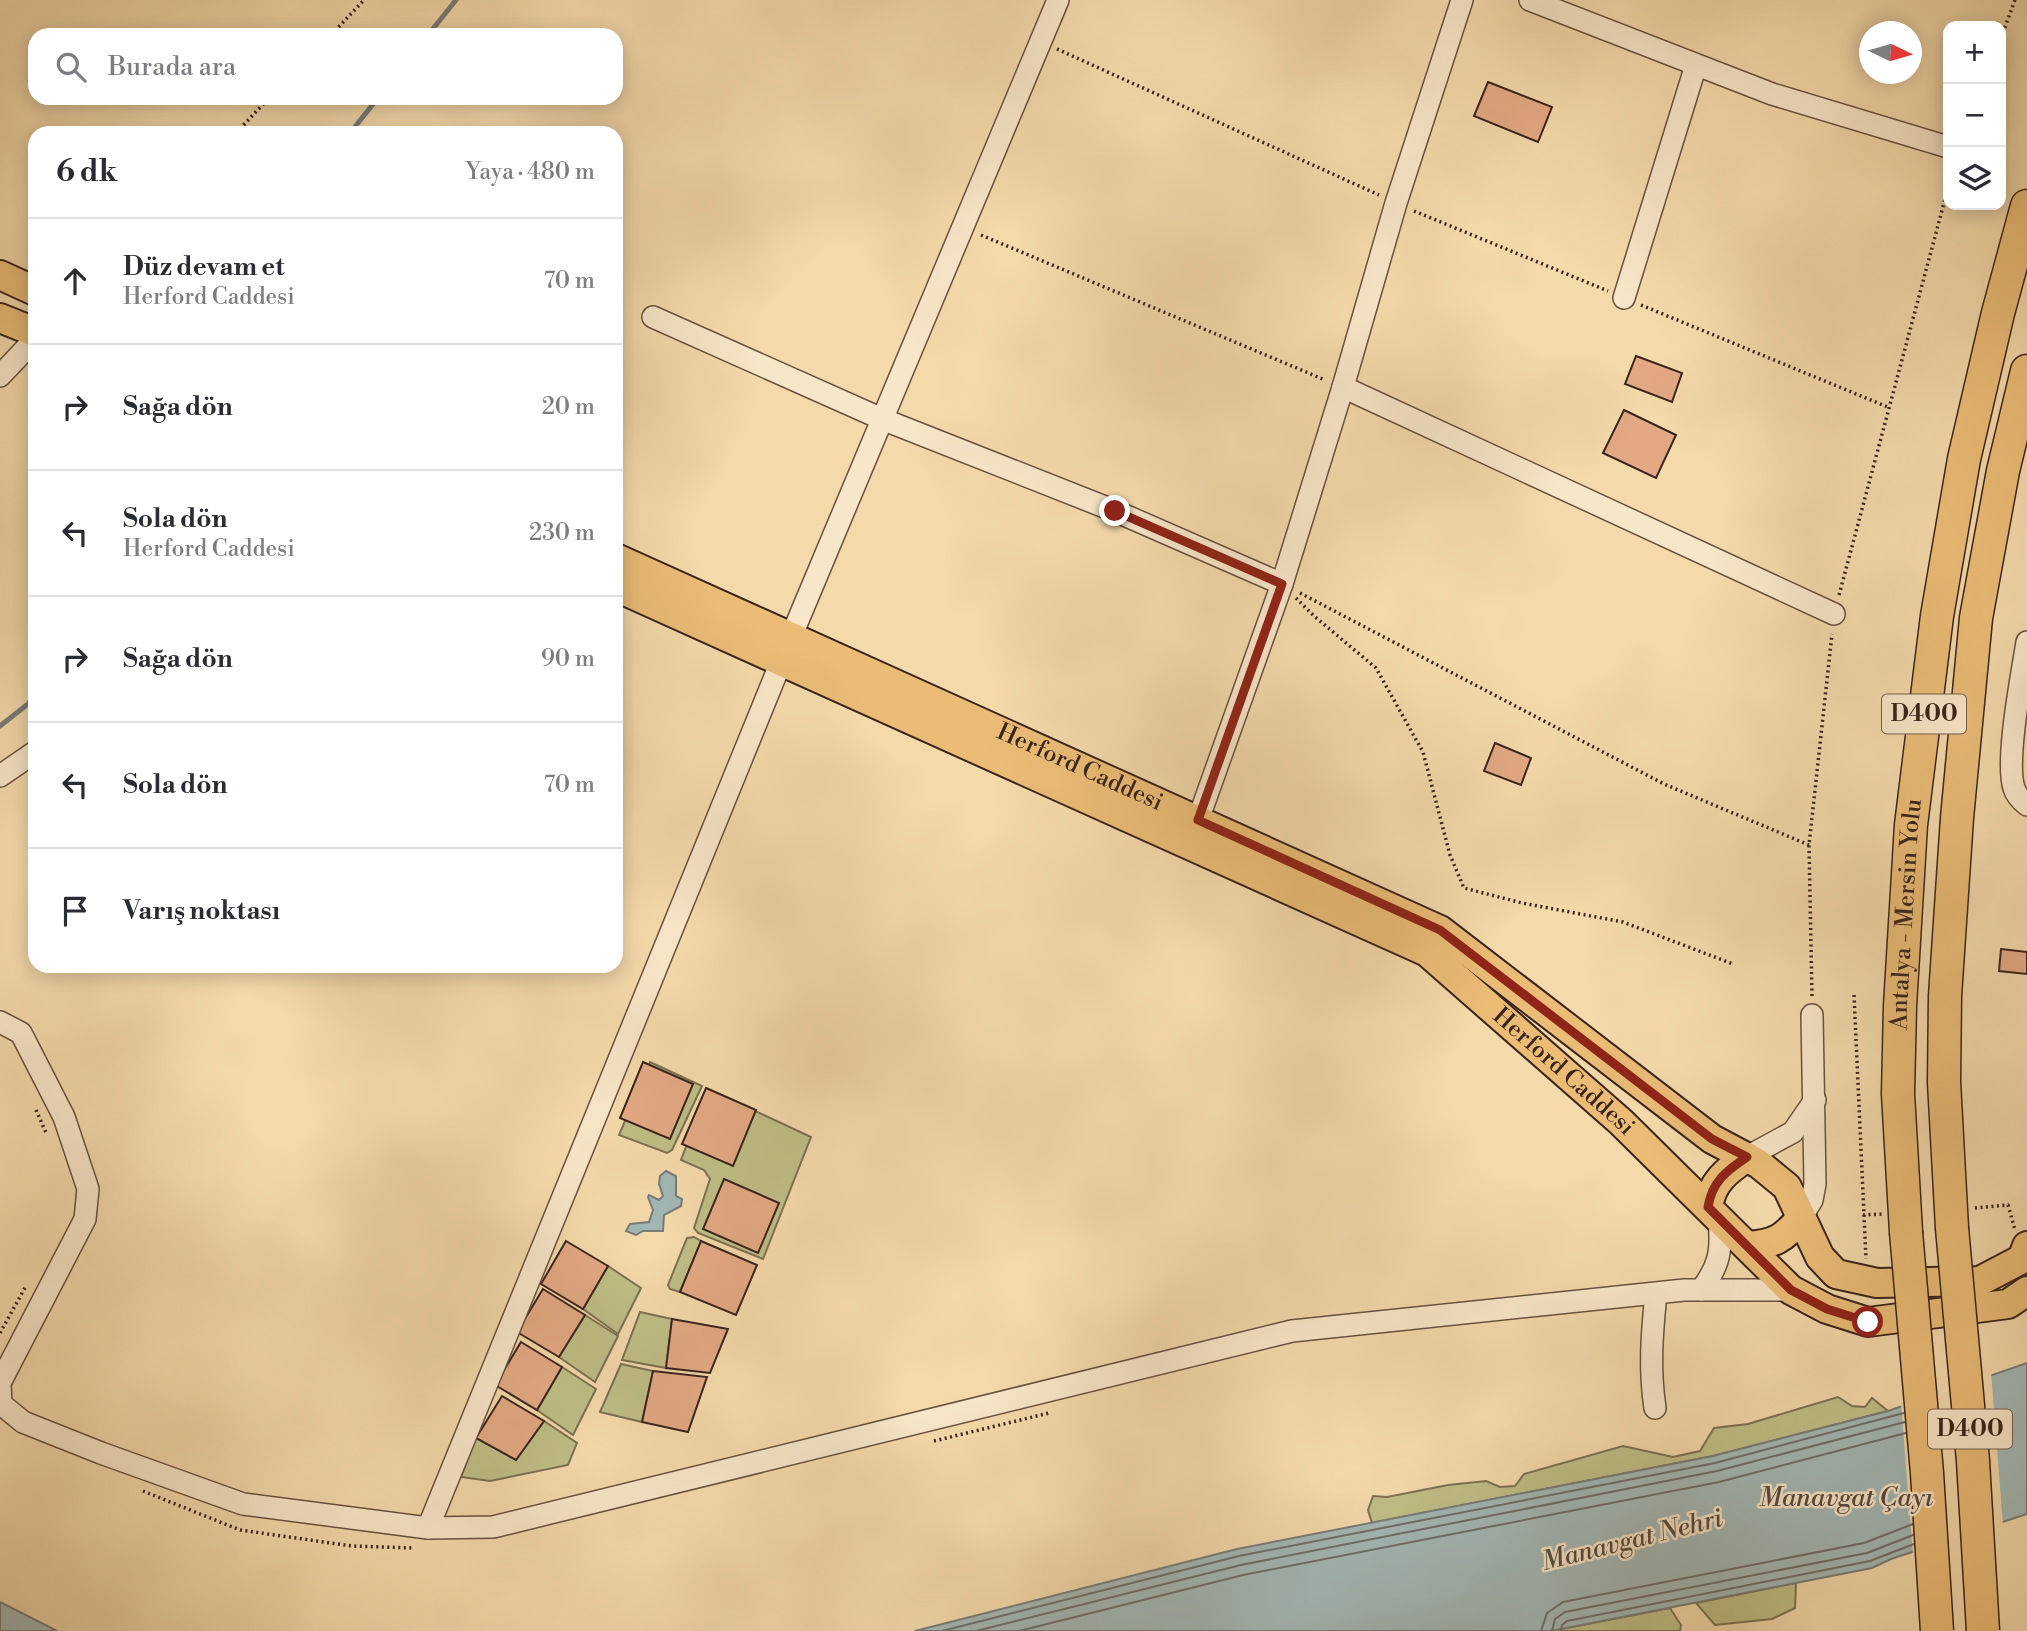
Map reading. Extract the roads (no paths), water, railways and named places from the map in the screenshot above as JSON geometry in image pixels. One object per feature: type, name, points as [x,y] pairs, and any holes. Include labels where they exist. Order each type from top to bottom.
[{"type":"highway","name":"Antalya - Mersin Yolu","points":[[1937,1631],[1898,1094],[1900,1006],[1911,825],[1937,616],[1964,459],[1998,313],[2027,206]]},
{"type":"highway","name":"Antalya - Mersin Yolu","points":[[1983,1631],[1973,1461],[1952,1219],[1944,1083],[1945,996],[1957,818],[1976,618],[2003,471],[2021,422],[2027,371]]},
{"type":"main road","points":[[0,275],[28,288]]},
{"type":"main road","points":[[0,318],[28,329]]},
{"type":"main road","name":"Herford Caddesi","points":[[623,562],[786,649],[1427,952],[1621,1122],[1791,1290],[1827,1309],[1868,1322],[2008,1304],[2027,1291]]},
{"type":"main road","name":"Herford Caddesi","points":[[623,590],[786,649],[1198,820],[1440,930],[1712,1139],[1759,1164],[1787,1187],[1820,1257],[1836,1274],[1877,1283],[1980,1281],[2025,1253]]},
{"type":"main road","points":[[1713,1213],[1710,1196],[1717,1180],[1747,1157]]},
{"type":"main road","points":[[1747,1246],[1769,1245],[1783,1238],[1801,1218]]},
{"type":"street","points":[[428,1528],[786,649],[1058,0]]},
{"type":"street","points":[[1198,820],[1282,584],[1396,203],[1462,0]]},
{"type":"street","points":[[1530,0],[1772,94],[1943,145]]},
{"type":"street","points":[[1624,298],[1696,65]]},
{"type":"street","points":[[653,317],[882,419],[1115,511],[1282,584]]},
{"type":"street","points":[[0,376],[28,346]]},
{"type":"street","points":[[1343,387],[1834,614]]},
{"type":"street","points":[[2027,642],[2018,695],[2011,773],[2014,791],[2027,805]]},
{"type":"street","points":[[0,776],[28,757]]},
{"type":"street","points":[[1801,1218],[1812,1200],[1815,1184],[1812,1015]]},
{"type":"street","points":[[0,1022],[21,1033],[64,1117],[88,1188],[85,1219],[0,1383],[1,1404],[23,1422],[243,1504],[428,1528],[493,1527],[669,1486],[1292,1331],[1701,1290],[1791,1290]]},
{"type":"street","points":[[1747,1157],[1793,1132],[1815,1100]]},
{"type":"street","points":[[1701,1290],[1710,1278],[1721,1245],[1713,1213]]},
{"type":"street","points":[[1655,1408],[1651,1384],[1651,1342],[1656,1294]]},
{"type":"water","points":[[666,1171],[676,1176],[676,1196],[682,1199],[681,1206],[664,1215],[663,1231],[643,1231],[636,1235],[626,1231],[630,1224],[649,1222],[653,1210],[648,1197],[649,1195],[659,1200],[663,1196],[659,1184],[660,1176]]},
{"type":"water","name":"Manavgat Çayı","points":[[2027,1363],[2027,1514],[1891,1559],[1872,1568],[1551,1631],[915,1631],[1237,1549],[1713,1456],[1888,1411]]},
{"type":"water","points":[[0,1602],[57,1631],[0,1631]]},
{"type":"waterway","points":[[434,28],[456,0]]},
{"type":"waterway","points":[[356,126],[372,105]]},
{"type":"waterway","points":[[0,726],[28,704]]},
{"type":"water label","name":"Manavgat Nehri","points":[[1632,1540]]}]
